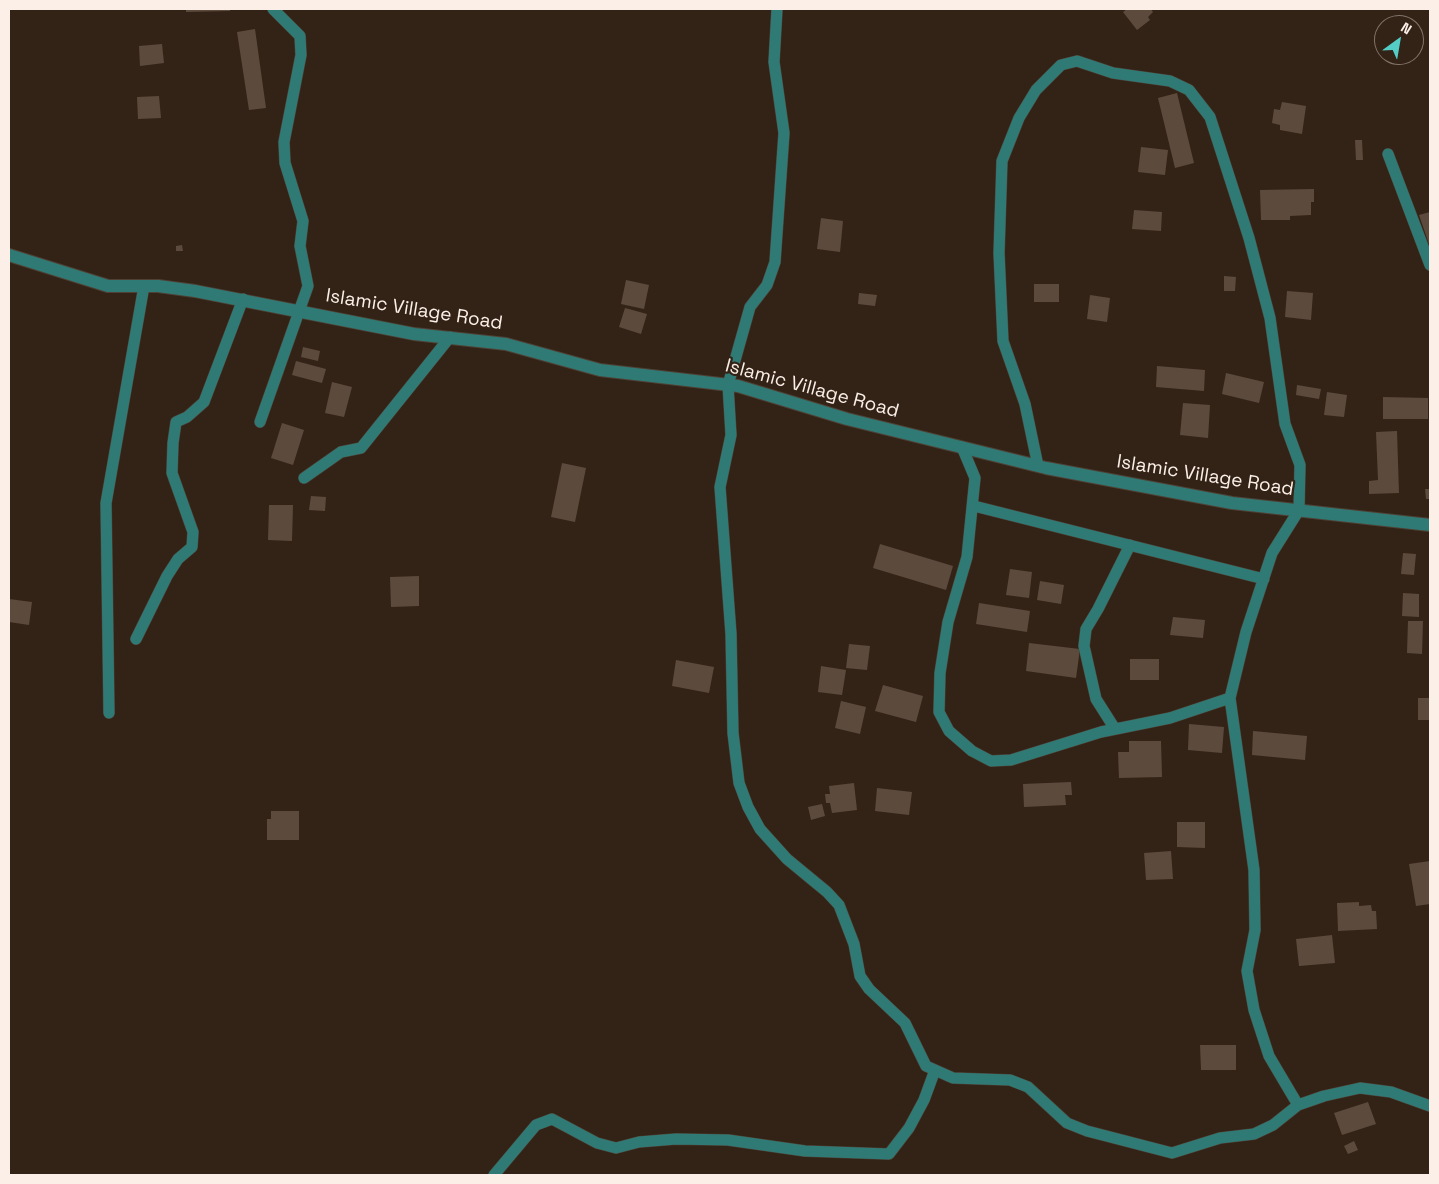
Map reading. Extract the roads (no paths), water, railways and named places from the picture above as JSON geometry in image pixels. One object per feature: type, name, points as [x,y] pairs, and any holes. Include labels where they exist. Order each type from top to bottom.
[{"type":"street","points":[[260,422],[308,286],[300,246],[303,221],[285,164],[284,142],[301,55],[300,36],[273,9]]},
{"type":"street","points":[[777,9],[774,62],[784,133],[775,262],[767,285],[750,307],[728,385],[732,435],[720,487],[732,644],[733,733],[739,783],[748,807],[760,829],[787,859],[826,892],[838,905],[854,944],[860,976],[869,989],[904,1022],[926,1066],[953,1078],[1010,1080],[1028,1087],[1067,1123],[1087,1131],[1172,1153],[1220,1138],[1254,1134],[1273,1125],[1298,1105],[1324,1096],[1360,1088],[1391,1092],[1430,1106]]},
{"type":"street","points":[[1038,466],[1025,404],[1003,341],[999,253],[1002,161],[1019,118],[1036,90],[1061,65],[1077,61],[1113,73],[1170,81],[1189,90],[1210,117],[1250,238],[1270,318],[1286,424],[1300,464],[1299,510],[1272,553],[1246,632],[1230,698],[1254,870],[1255,930],[1247,971],[1254,1010],[1269,1056],[1298,1105]]},
{"type":"street","points":[[1388,154],[1430,265]]},
{"type":"street","name":"Islamic Village Road","points":[[9,255],[108,286],[158,286],[243,299],[414,334],[506,344],[600,370],[728,385],[847,418],[1038,466],[1232,502],[1430,525]]},
{"type":"street","points":[[109,713],[106,503],[144,286]]},
{"type":"street","points":[[136,639],[167,576],[178,559],[192,547],[193,532],[172,473],[176,422],[187,417],[204,402],[243,299]]},
{"type":"street","points":[[304,478],[341,452],[361,448],[450,337]]},
{"type":"street","points":[[962,447],[975,478],[974,506],[968,557],[948,622],[940,674],[939,712],[949,731],[972,751],[991,761],[1011,760],[1115,729],[1170,718],[1230,698]]},
{"type":"street","points":[[974,506],[1264,579]]},
{"type":"street","points":[[1115,729],[1096,699],[1084,646],[1086,629],[1130,545]]},
{"type":"street","points":[[494,1175],[536,1125],[552,1118],[597,1143],[616,1148],[639,1142],[684,1139],[728,1140],[805,1151],[889,1154],[909,1128],[924,1100],[935,1070]]}]
